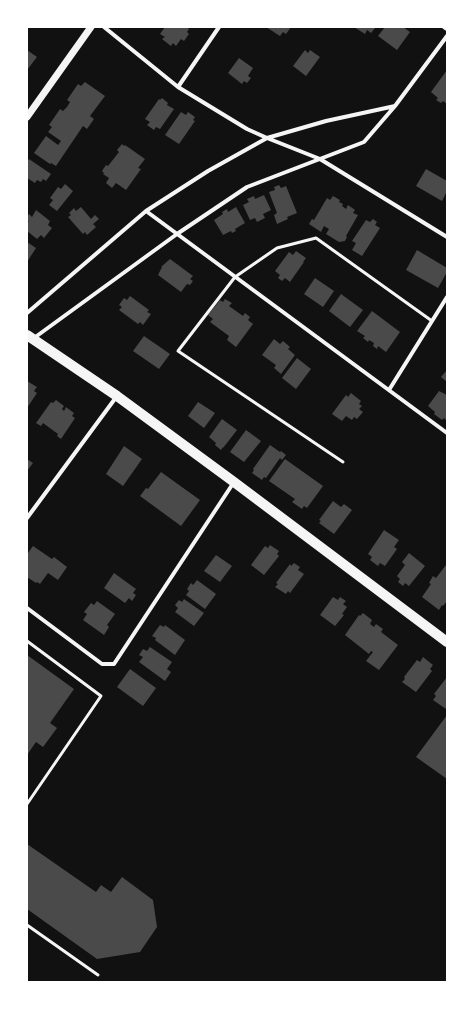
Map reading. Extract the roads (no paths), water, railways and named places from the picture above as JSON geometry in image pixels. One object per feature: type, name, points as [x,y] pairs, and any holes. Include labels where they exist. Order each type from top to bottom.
[{"type":"main road","points":[[30,337],[117,396],[447,642]]},
{"type":"street","points":[[27,117],[91,27]]},
{"type":"street","points":[[104,27],[178,87],[247,129],[320,159],[447,237]]},
{"type":"street","points":[[178,87],[219,27]]},
{"type":"street","points":[[30,337],[247,187],[364,142],[395,106],[447,36]]},
{"type":"street","points":[[27,313],[146,211],[208,171],[267,138],[326,121],[395,106]]},
{"type":"street","points":[[146,211],[447,433]]},
{"type":"street","points":[[389,390],[447,296]]},
{"type":"street","points":[[27,518],[117,396]]},
{"type":"street","points":[[27,608],[102,664],[114,664],[234,482]]},
{"type":"lane","points":[[343,462],[178,351],[235,277],[277,248],[316,238],[432,321]]},
{"type":"lane","points":[[27,641],[101,696],[27,804]]},
{"type":"lane","points":[[27,925],[98,975]]}]
